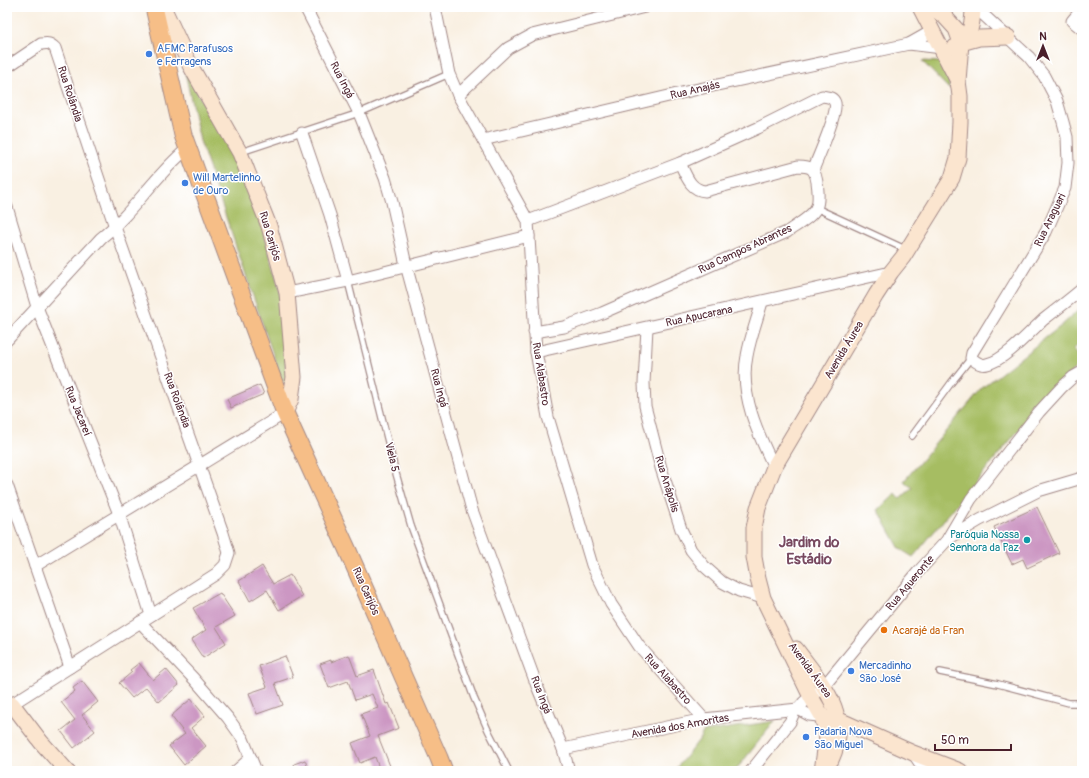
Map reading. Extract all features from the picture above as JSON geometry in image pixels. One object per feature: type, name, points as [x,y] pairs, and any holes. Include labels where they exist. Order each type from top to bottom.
[{"type":"main road","name":"Rua Carijós","points":[[154,7],[187,149],[285,413],[348,551],[444,771]]},
{"type":"street","name":"Rua Carijós","points":[[163,7],[190,65],[240,153],[269,226],[287,293],[294,377],[291,399],[285,413]]},
{"type":"street","name":"Rua Ingá","points":[[306,7],[359,113],[385,178],[406,265],[472,510],[537,686],[563,749],[569,771]]},
{"type":"street","name":"Rua Alabastro","points":[[435,7],[449,74],[458,95],[528,221],[536,352],[548,417],[592,565],[611,604],[639,646],[704,719]]},
{"type":"street","points":[[458,95],[508,48],[532,35],[645,7]]},
{"type":"street","name":"Avenida Áurea","points":[[920,7],[958,81]]},
{"type":"street","name":"Avenida Áurea","points":[[822,771],[826,736],[822,716],[811,697],[763,598],[754,557],[754,528],[758,508],[774,467],[876,295],[908,250],[952,178],[958,158],[960,96],[958,81],[961,43],[948,12],[932,7]]},
{"type":"street","name":"Avenida Áurea","points":[[961,43],[969,34],[974,7]]},
{"type":"street","name":"Rua Araguari","points":[[971,355],[1046,232],[1065,188],[1068,163],[1068,137],[1057,101],[1044,76],[1008,37],[974,7]]},
{"type":"street","points":[[1082,9],[1072,21],[1082,30]]},
{"type":"street","points":[[932,31],[939,25],[948,12]]},
{"type":"street","name":"Rua Anajás","points":[[482,140],[694,90],[909,44],[932,31]]},
{"type":"street","points":[[942,48],[953,48],[961,43],[979,38],[1008,37]]},
{"type":"street","name":"Rua Rolândia","points":[[7,67],[41,44],[51,44],[55,48],[115,227],[200,464],[229,553],[225,565],[216,574],[70,668],[9,704]]},
{"type":"street","name":"Rua Anajás","points":[[909,44],[942,48]]},
{"type":"street","points":[[528,221],[680,163],[758,128],[822,96],[829,97],[836,105],[831,124],[813,170]]},
{"type":"street","name":"Viela 5","points":[[302,133],[330,215],[348,281]]},
{"type":"street","points":[[7,340],[101,238],[115,227],[173,160],[187,149]]},
{"type":"street","points":[[680,163],[694,188],[705,191],[798,166],[808,167],[816,174],[818,189],[816,208]]},
{"type":"street","name":"Rua Jacareí","points":[[7,207],[37,307],[119,514],[151,615]]},
{"type":"street","name":"Rua Campos Abrantes","points":[[534,332],[564,327],[602,313],[788,232],[816,208]]},
{"type":"street","points":[[287,293],[348,281],[406,265],[529,236]]},
{"type":"street","name":"Rua Apucarana","points":[[536,352],[891,272]]},
{"type":"street","points":[[862,278],[876,295]]},
{"type":"street","points":[[971,355],[975,362],[986,365],[1000,359],[1082,289]]},
{"type":"street","points":[[762,302],[747,355],[745,373],[753,421],[774,467]]},
{"type":"street","name":"Rua Anápolis","points":[[647,328],[644,383],[645,406],[661,468],[681,529],[691,550],[704,566],[722,582],[740,591],[763,598]]},
{"type":"street","points":[[948,539],[971,499],[1039,412],[1061,388],[1073,377],[1082,372]]},
{"type":"street","points":[[35,566],[285,413]]},
{"type":"street","name":"Rua Aqueronte","points":[[824,686],[918,572],[948,539],[980,520],[1038,491],[1082,478]]},
{"type":"street","points":[[7,485],[70,668]]},
{"type":"street","points":[[140,622],[194,679],[228,718],[243,739],[256,771]]},
{"type":"street","name":"Avenida Áurea","points":[[776,625],[824,686],[833,701],[838,733],[835,749],[826,771]]},
{"type":"street","points":[[751,771],[790,722],[797,710],[804,702],[824,686]]},
{"type":"street","points":[[9,704],[67,771]]},
{"type":"street","name":"Avenida dos Amoritas","points":[[563,749],[704,719],[797,710],[809,715],[837,719],[913,753],[960,771]]},
{"type":"street","points":[[913,753],[925,771]]},
{"type":"street","points":[[236,771],[251,758]]},
{"type":"lane","points":[[240,153],[359,113],[449,74]]},
{"type":"lane","points":[[816,208],[908,250]]},
{"type":"lane","name":"Viela 5","points":[[348,281],[395,470],[411,526],[474,698],[508,771]]},
{"type":"lane","points":[[912,436],[971,355]]},
{"type":"lane","points":[[940,672],[998,684],[1040,697],[1069,703],[1082,703]]},
{"type":"green space","points":[[922,61],[940,62],[949,80],[949,89]]},
{"type":"green space","points":[[185,72],[236,158],[263,229],[282,299],[287,389],[281,378],[200,141]]},
{"type":"green space","points":[[1082,307],[1082,340],[1074,349],[1082,361],[1043,401],[913,557],[900,549],[878,510],[896,494],[900,499],[912,488],[904,481],[982,388],[1062,325]]},
{"type":"green space","points":[[775,721],[735,771],[674,771],[699,740],[703,732]]},
{"type":"building","points":[[260,385],[264,394],[231,408],[227,399]]},
{"type":"building","name":"Paróquia Nossa Senhora da Paz","points":[[1037,507],[1059,553],[1027,568],[1023,559],[1012,564],[994,527]]},
{"type":"building","points":[[262,566],[273,584],[290,575],[302,596],[279,610],[267,590],[250,601],[239,581]]},
{"type":"building","points":[[220,593],[235,616],[216,627],[226,643],[203,658],[191,640],[206,630],[193,608]]},
{"type":"building","points":[[349,655],[357,676],[374,670],[386,704],[389,703],[399,728],[378,736],[392,771],[380,771],[375,757],[360,763],[352,743],[370,736],[361,714],[378,708],[372,694],[355,700],[348,681],[329,688],[320,664],[331,660],[331,662]]},
{"type":"building","points":[[285,656],[293,677],[275,683],[283,705],[257,714],[249,693],[267,687],[259,666]]},
{"type":"building","points":[[139,663],[153,680],[166,669],[179,685],[159,702],[146,687],[132,698],[119,683],[132,672],[130,670]]},
{"type":"building","points":[[82,681],[98,702],[82,715],[95,731],[74,748],[61,731],[75,720],[61,702],[75,691],[73,688]]},
{"type":"building","points":[[191,699],[205,716],[191,728],[206,746],[184,765],[169,746],[185,734],[171,716]]},
{"type":"building","points":[[305,760],[309,771],[297,771],[294,764]]},
{"type":"place","name":"AFMC Parafusos e Ferragens","points":[[149,54]]},
{"type":"place","name":"Will Martelinho de Ouro","points":[[185,183]]},
{"type":"place","name":"Paróquia Nossa Senhora da Paz","points":[[1027,540]]},
{"type":"place","name":"Acarajé da Fran","points":[[884,630]]},
{"type":"place","name":"Mercadinho São José","points":[[851,671]]},
{"type":"place","name":"Padaria Nova São Miguel","points":[[806,737]]},
{"type":"district","name":"Jardim do Estádio","points":[[809,550]]}]
